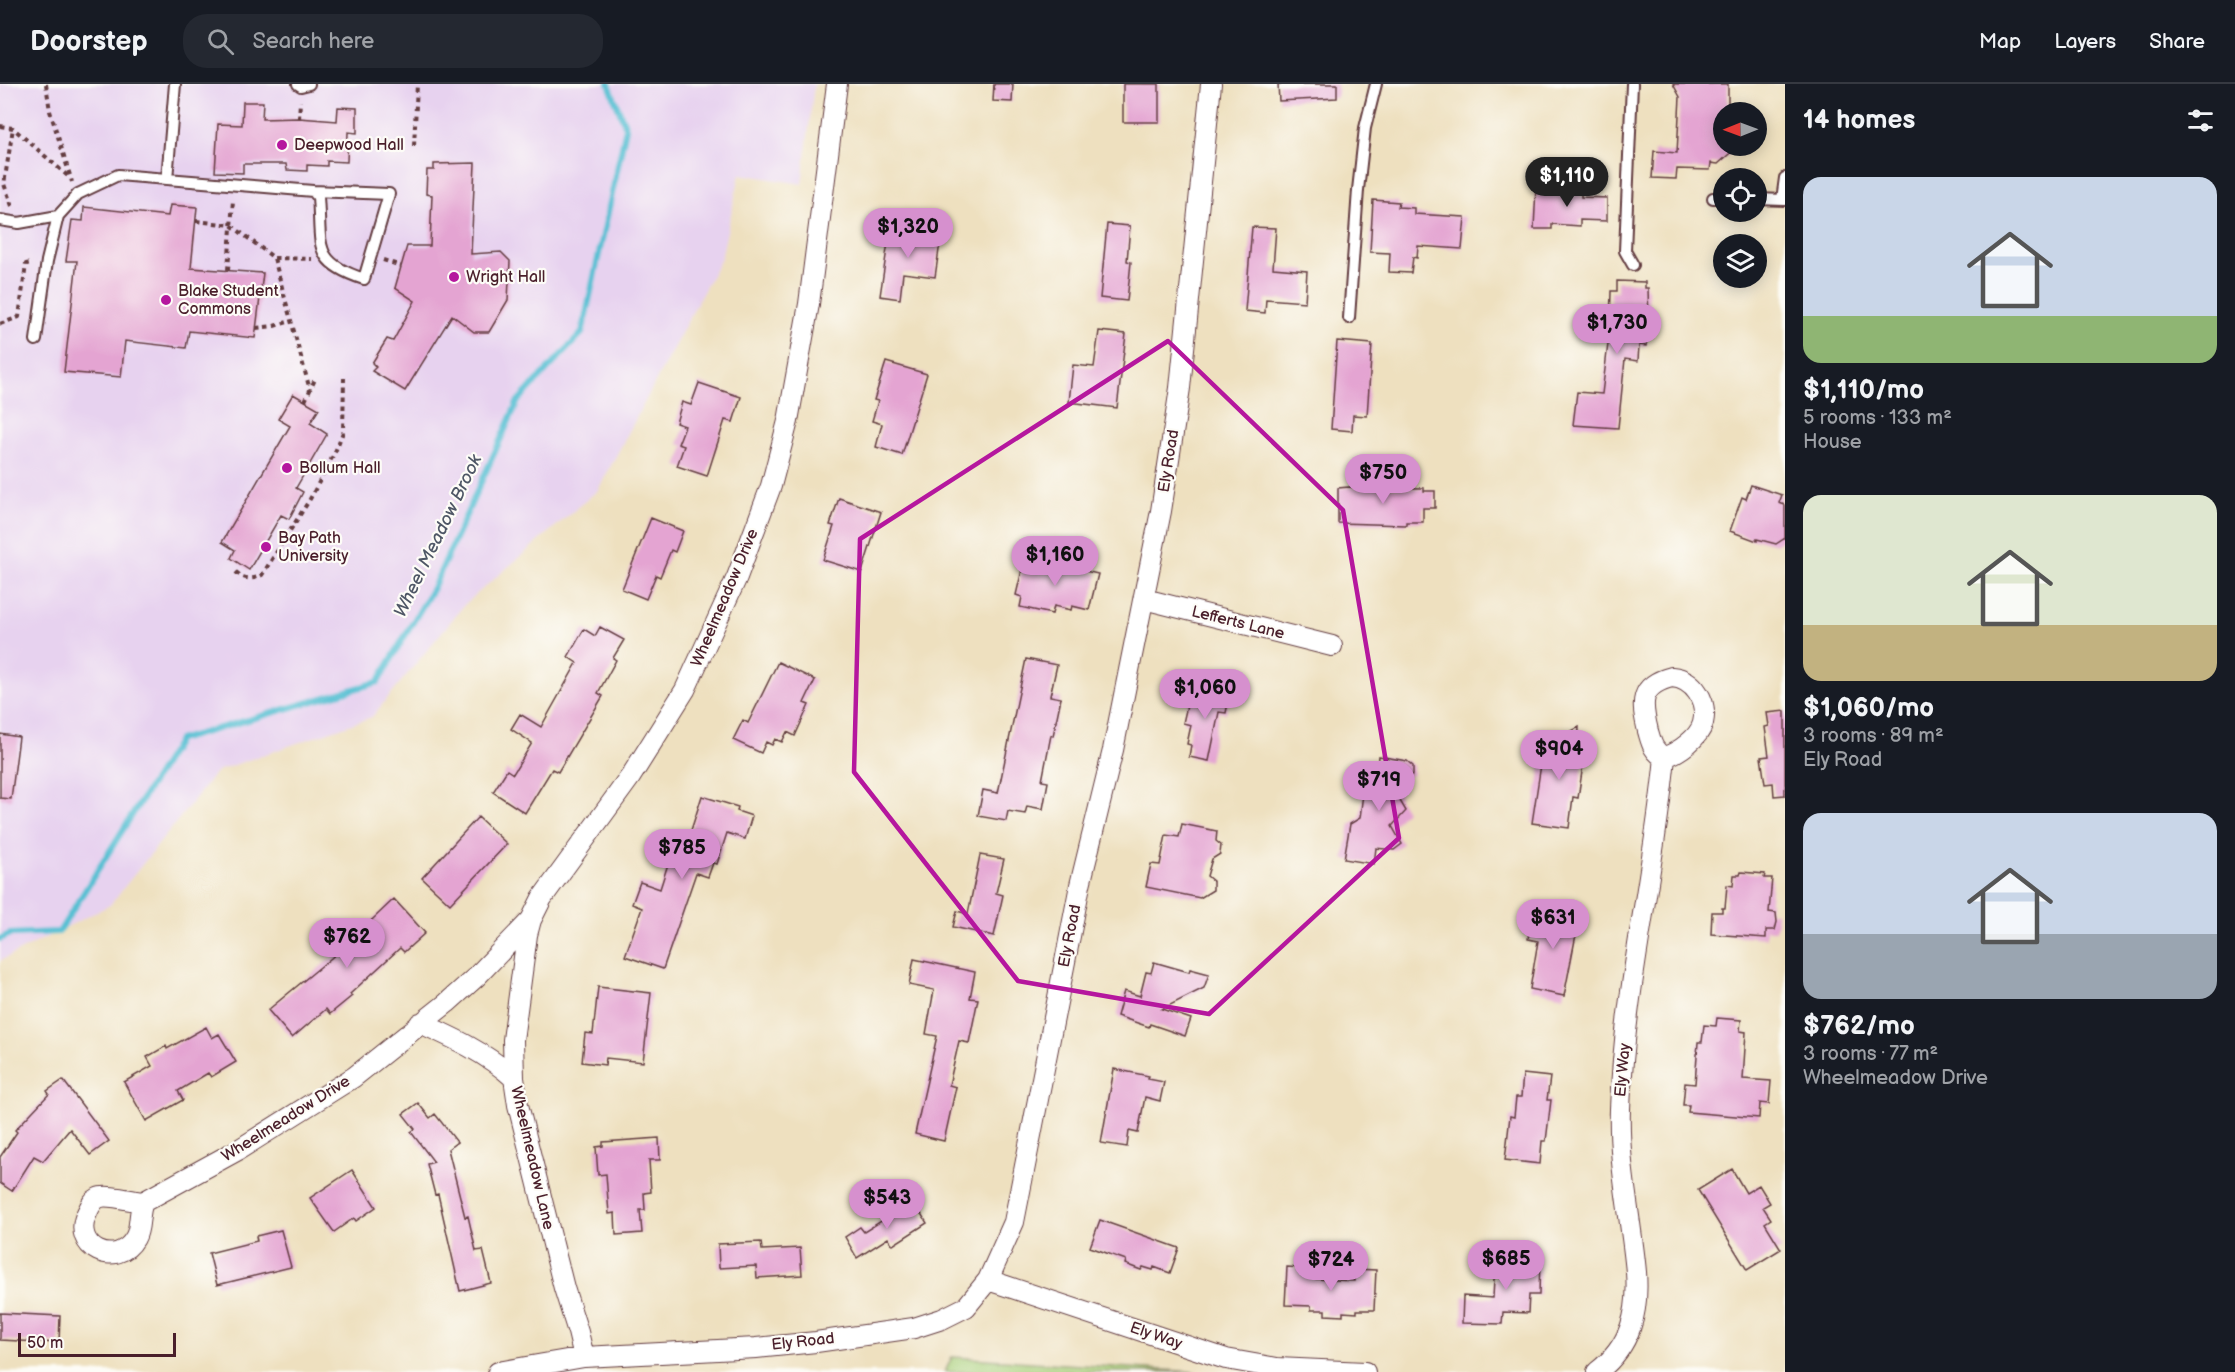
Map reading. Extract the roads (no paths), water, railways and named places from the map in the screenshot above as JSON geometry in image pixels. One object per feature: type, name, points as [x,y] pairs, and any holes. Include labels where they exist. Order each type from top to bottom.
[{"type":"street","name":"Wheelmeadow Drive","points":[[143,1202],[312,1106],[354,1077],[476,977],[531,920],[542,898],[631,776],[685,690],[737,577],[771,486],[788,421],[809,304],[837,84]]},
{"type":"street","name":"Ely Road","points":[[498,1372],[584,1357],[756,1348],[914,1328],[942,1319],[966,1307],[988,1280],[1014,1222],[1080,885],[1113,750],[1161,511],[1180,388],[1210,84]]},
{"type":"street","name":"Lefferts Lane","points":[[1144,599],[1332,646]]},
{"type":"street","name":"Ely Way","points":[[1597,1372],[1621,1349],[1632,1328],[1636,1305],[1635,1260],[1624,1182],[1620,1112],[1629,1012],[1658,825],[1665,758]]},
{"type":"street","name":"Wheelmeadow Lane","points":[[531,920],[527,934],[513,1040],[514,1078],[532,1167],[584,1357]]},
{"type":"street","points":[[420,1023],[490,1058],[514,1078]]},
{"type":"street","name":"Ely Way","points":[[988,1280],[1226,1359],[1277,1368],[1365,1372]]},
{"type":"lane","points":[[166,179],[176,84]]},
{"type":"lane","points":[[298,84],[301,86],[309,84]]},
{"type":"lane","points":[[1349,318],[1365,128],[1376,84]]},
{"type":"lane","points":[[1632,84],[1625,251],[1633,265]]},
{"type":"lane","points":[[36,340],[47,261],[58,216],[78,194],[118,175],[313,191],[389,194],[364,279],[334,266],[322,253],[318,197],[313,191]]},
{"type":"lane","points":[[1767,199],[1784,200],[1785,178]]},
{"type":"lane","points":[[0,220],[19,223],[58,216]]},
{"type":"waterway","name":"Wheel Meadow Brook","points":[[0,939],[10,934],[59,932],[179,740],[378,682],[433,588],[518,401],[582,333],[626,128],[609,84]]},
{"type":"place","name":"Deepwood Hall","points":[[282,145]]},
{"type":"place","name":"Wright Hall","points":[[454,277]]},
{"type":"place","name":"Blake Student Commons","points":[[166,300]]},
{"type":"place","name":"Bollum Hall","points":[[287,468]]},
{"type":"place","name":"Bay Path University","points":[[266,547]]}]
